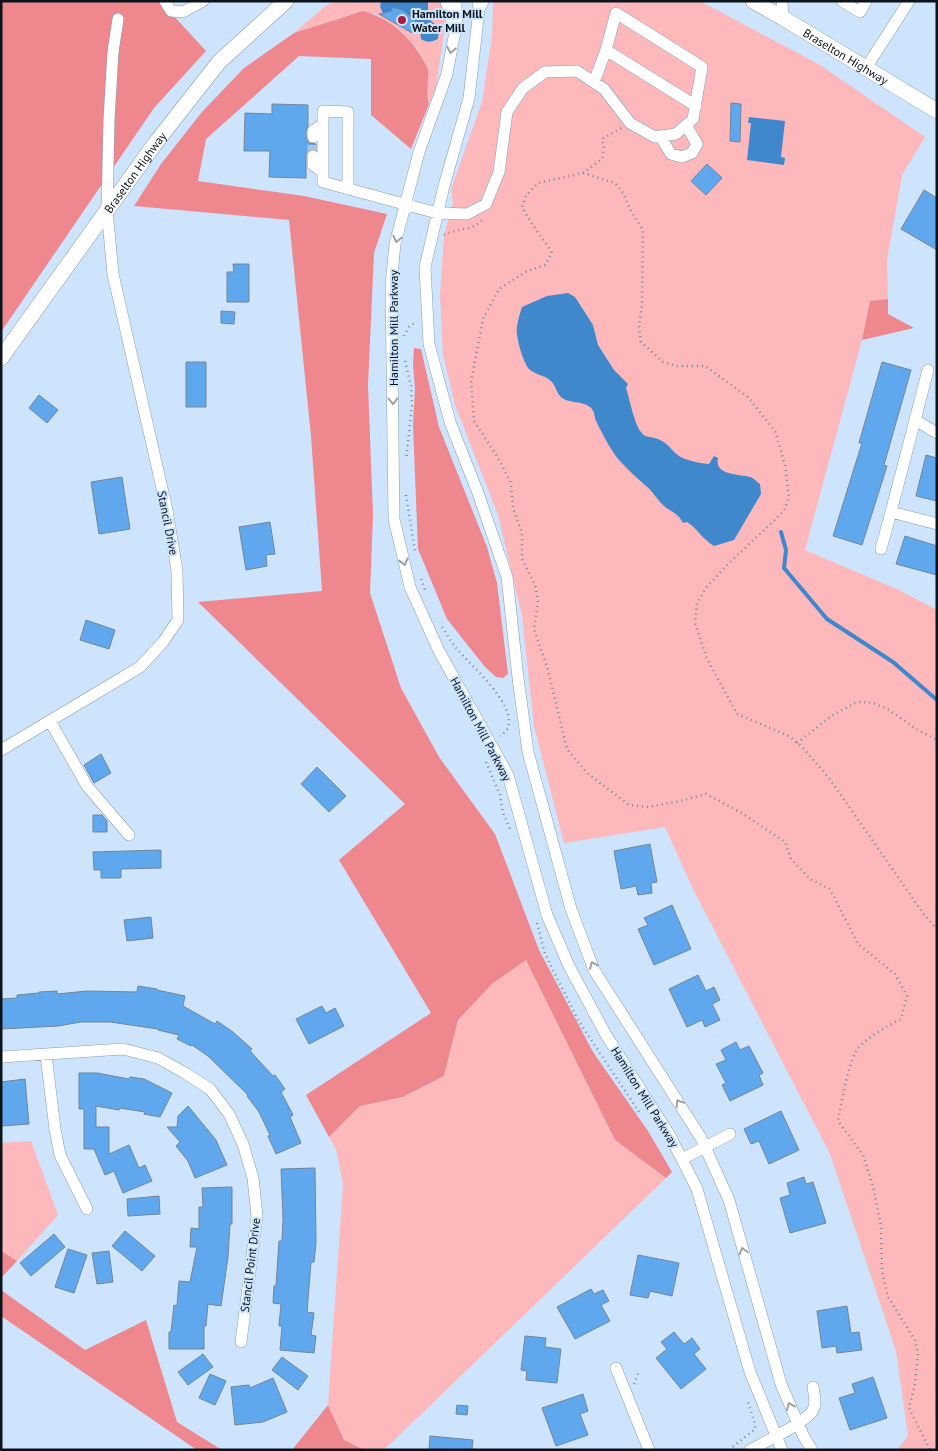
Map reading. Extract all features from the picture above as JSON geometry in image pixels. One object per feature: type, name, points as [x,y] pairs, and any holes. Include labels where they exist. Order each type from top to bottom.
[{"type":"main road","name":"Braselton Highway","points":[[1,358],[106,210],[219,62],[286,1]]},
{"type":"main road","points":[[448,1],[456,26]]},
{"type":"main road","name":"Braselton Highway","points":[[753,1],[937,111]]},
{"type":"street","points":[[165,1],[171,11],[183,12],[202,1]]},
{"type":"street","name":"Hamilton Mill Parkway","points":[[456,1],[456,26],[446,74],[419,152],[395,244],[391,285],[394,519],[410,587],[439,651],[508,775],[547,915],[569,966],[606,1035],[670,1136],[697,1189],[750,1372],[782,1450]]},
{"type":"street","points":[[782,1],[784,18]]},
{"type":"street","points":[[842,1],[860,12],[866,1]]},
{"type":"street","points":[[866,68],[909,1]]},
{"type":"street","name":"Hamilton Mill Parkway","points":[[480,2],[469,98],[425,267],[429,344],[450,422],[507,577],[528,752],[571,909],[594,970],[658,1068],[705,1147],[730,1200],[781,1384],[812,1450]]},
{"type":"street","points":[[348,189],[348,112],[323,111],[323,182],[405,205],[438,213],[467,214],[486,204],[499,172],[507,112],[523,88],[545,72],[577,71],[604,89],[630,123],[655,137],[676,134],[694,118],[702,67],[616,13],[606,50],[594,82]]},
{"type":"street","name":"Stancil Drive","points":[[1,750],[140,667],[163,642],[178,620],[177,571],[167,510],[113,274],[106,210],[109,111],[113,52],[118,19]]},
{"type":"street","points":[[606,50],[696,106]]},
{"type":"street","points":[[313,137],[313,132],[323,124]]},
{"type":"street","points":[[660,136],[671,154],[682,157],[692,153],[697,144],[686,125]]},
{"type":"street","points":[[313,156],[313,164],[323,172]]},
{"type":"street","points":[[881,549],[928,370]]},
{"type":"street","points":[[915,420],[937,433]]},
{"type":"street","points":[[891,512],[937,524]]},
{"type":"street","points":[[50,721],[87,786],[129,835]]},
{"type":"street","name":"Stancil Point Drive","points":[[1,1057],[123,1049],[158,1058],[210,1089],[229,1114],[243,1144],[253,1178],[257,1216],[241,1342]]},
{"type":"street","points":[[46,1055],[60,1155],[87,1209]]},
{"type":"street","points":[[682,1159],[730,1134]]},
{"type":"street","points":[[616,1368],[649,1450]]},
{"type":"street","points":[[750,1450],[777,1436],[813,1412],[816,1402],[813,1387]]},
{"type":"path","points":[[630,123],[602,139],[604,147],[602,159],[583,173],[538,183],[526,196],[522,207],[533,227],[552,253],[545,265],[527,271],[499,289],[483,319],[471,382],[474,421],[498,458],[511,483],[513,508],[522,533],[522,559],[535,585],[538,600],[534,629],[548,670],[567,748],[587,773],[629,805],[648,807],[706,794],[742,813],[785,842],[792,859],[810,879],[830,890],[858,944],[896,974],[907,996],[901,1019],[882,1029],[857,1048],[842,1094],[838,1121],[863,1155],[873,1186],[882,1227],[882,1271],[888,1297],[915,1340],[918,1354],[910,1408],[930,1450]]},
{"type":"path","points":[[583,173],[615,183],[624,193],[631,211],[643,230],[640,342],[663,362],[677,366],[705,366],[748,397],[775,431],[785,465],[789,497],[784,511],[727,565],[706,588],[697,603],[695,622],[707,659],[737,714],[789,736],[828,778],[925,916],[937,929]]},
{"type":"path","points":[[403,338],[409,328],[416,322]]},
{"type":"path","points":[[404,356],[411,386],[412,406],[406,462]]},
{"type":"path","points":[[406,492],[415,557]]},
{"type":"path","points":[[420,573],[429,597]]},
{"type":"path","points":[[439,620],[457,649],[475,667],[498,696],[508,721],[507,730],[500,736]]},
{"type":"path","points":[[797,743],[833,715],[855,703],[862,702],[873,703],[889,710],[918,730],[937,740]]},
{"type":"path","points":[[484,756],[500,795],[503,812],[511,832]]},
{"type":"path","points":[[535,917],[545,954],[578,1020],[646,1122]]},
{"type":"path","points":[[729,1450],[755,1429],[746,1396]]},
{"type":"shaded area","points":[[1,1],[160,1],[206,51],[154,108],[1,332]]},
{"type":"shaded area","points":[[335,1],[381,1],[380,7],[417,25],[420,33],[432,42],[438,39],[438,33],[428,18],[428,1],[442,1],[446,16],[436,87],[429,104],[427,96],[428,67],[416,48],[402,32],[375,14],[349,15],[294,33],[324,7]]},
{"type":"shaded area","points":[[493,1],[700,1],[820,65],[925,137],[902,175],[887,260],[888,299],[870,301],[862,340],[805,550],[899,590],[937,610],[937,1450],[897,1450],[908,1436],[896,1351],[830,1154],[692,887],[665,827],[564,843],[534,726],[522,616],[498,515],[455,405],[443,355],[440,296],[444,235],[453,203],[451,189],[482,102],[492,37]]},
{"type":"shaded area","points":[[363,11],[390,23],[404,35],[417,50],[428,68],[427,95],[429,104],[411,149],[371,115],[371,59],[299,56],[206,139],[198,181],[304,196],[387,214],[374,253],[368,385],[373,515],[370,593],[401,688],[439,757],[495,834],[539,950],[593,1052],[648,1131],[672,1172],[666,1178],[615,1140],[526,960],[493,983],[458,1020],[444,1076],[403,1097],[360,1106],[329,1137],[306,1095],[431,1013],[339,860],[405,804],[198,602],[322,591],[311,436],[289,220],[134,206],[161,164],[202,112],[244,68],[294,33]]},
{"type":"shaded area","points":[[888,299],[888,314],[914,328],[862,340],[870,301]]},
{"type":"shaded area","points":[[414,348],[421,349],[439,427],[487,547],[497,583],[508,674],[503,678],[496,677],[485,667],[447,619],[418,549],[413,425],[415,388]]},
{"type":"shaded area","points":[[526,959],[615,1140],[666,1178],[384,1450],[364,1450],[344,1440],[328,1405],[343,1184],[336,1149],[329,1137],[360,1106],[404,1097],[444,1076],[458,1020],[493,983]]},
{"type":"shaded area","points":[[31,1141],[58,1215],[17,1261],[1,1251],[1,1143]]},
{"type":"shaded area","points":[[1,1251],[17,1261],[1,1278]]},
{"type":"shaded area","points":[[1,1290],[85,1350],[146,1320],[177,1422],[222,1450],[197,1450],[1,1316]]},
{"type":"shaded area","points":[[328,1405],[344,1440],[364,1450],[292,1450]]},
{"type":"water","points":[[381,1],[428,1],[428,18],[439,28],[438,39],[430,42],[421,39],[420,29],[417,25],[406,26],[383,13],[380,7]]},
{"type":"water","points":[[749,117],[785,121],[781,157],[785,158],[784,165],[747,160],[751,123],[748,123]]},
{"type":"water","points":[[568,293],[575,297],[593,325],[598,345],[614,370],[628,384],[626,388],[632,411],[636,423],[643,434],[661,440],[679,456],[689,460],[709,464],[714,456],[718,458],[718,464],[724,471],[751,478],[760,484],[761,494],[734,540],[714,546],[687,522],[683,523],[619,460],[596,421],[592,409],[587,405],[562,398],[550,380],[529,369],[522,355],[517,336],[517,326],[522,307],[547,296]]},
{"type":"building","name":"Hamilton Mill Water Mill","points":[[391,7],[403,10],[416,21],[412,33],[379,14],[392,11]]},
{"type":"building","points":[[731,103],[741,104],[740,142],[730,141]]},
{"type":"building","points":[[272,104],[308,105],[306,137],[309,143],[316,144],[316,149],[310,149],[306,153],[306,178],[269,177],[270,151],[244,151],[245,113],[272,114]]},
{"type":"building","points":[[707,164],[722,178],[706,195],[691,181]]},
{"type":"building","points":[[924,190],[937,198],[937,250],[901,229]]},
{"type":"building","points":[[233,264],[249,264],[249,302],[227,302],[227,272],[234,272]]},
{"type":"building","points":[[221,311],[235,312],[234,324],[221,323]]},
{"type":"building","points":[[186,362],[206,362],[206,407],[186,407]]},
{"type":"building","points":[[882,362],[911,370],[884,465],[887,466],[862,545],[833,536],[862,443],[859,443]]},
{"type":"building","points":[[39,395],[58,410],[47,423],[29,408]]},
{"type":"building","points":[[926,455],[937,458],[937,501],[916,496]]},
{"type":"building","points":[[122,477],[130,529],[99,534],[91,482]]},
{"type":"building","points":[[270,522],[275,554],[266,555],[267,566],[246,570],[239,527]]},
{"type":"building","points":[[905,536],[937,546],[937,575],[896,564]]},
{"type":"building","points":[[86,620],[115,630],[109,649],[80,640]]},
{"type":"building","points":[[101,754],[111,773],[94,783],[84,765]]},
{"type":"building","points":[[317,767],[346,796],[329,812],[301,784]]},
{"type":"building","points":[[93,815],[102,815],[107,821],[107,832],[93,832]]},
{"type":"building","points":[[650,844],[657,882],[651,883],[652,893],[638,895],[636,886],[621,889],[614,851]]},
{"type":"building","points":[[161,850],[161,868],[121,869],[121,878],[101,878],[101,870],[94,870],[93,852]]},
{"type":"building","points":[[672,905],[691,949],[654,965],[638,929],[648,925],[644,918]]},
{"type":"building","points":[[151,917],[153,938],[127,941],[124,920]]},
{"type":"building","points":[[698,975],[706,991],[714,987],[720,1000],[712,1004],[720,1020],[705,1027],[702,1020],[687,1027],[669,989]]},
{"type":"building","points":[[138,986],[185,996],[183,1006],[215,1024],[217,1021],[252,1049],[250,1051],[273,1076],[275,1075],[285,1089],[281,1092],[293,1115],[290,1117],[301,1143],[276,1154],[268,1136],[270,1135],[248,1095],[208,1056],[192,1045],[177,1039],[179,1035],[158,1029],[110,1022],[81,1022],[58,1026],[1,1029],[1,999],[17,998],[17,995],[57,991],[57,994],[87,991],[137,992]]},
{"type":"building","points":[[322,1006],[326,1013],[335,1008],[344,1026],[309,1044],[296,1019]]},
{"type":"building","points":[[736,1042],[740,1050],[749,1046],[763,1073],[759,1075],[763,1085],[730,1101],[722,1085],[726,1083],[716,1064],[726,1060],[721,1050]]},
{"type":"building","points":[[79,1073],[97,1073],[129,1079],[130,1077],[144,1079],[172,1093],[160,1117],[144,1114],[145,1112],[96,1106],[96,1127],[109,1127],[109,1154],[129,1145],[139,1168],[145,1165],[152,1181],[123,1193],[114,1171],[105,1175],[94,1149],[84,1149],[84,1109],[79,1109]]},
{"type":"building","points":[[25,1079],[29,1124],[1,1126],[1,1082]]},
{"type":"building","points":[[188,1106],[216,1140],[227,1165],[195,1178],[188,1161],[176,1146],[180,1142],[167,1127],[177,1127],[178,1116]]},
{"type":"building","points":[[781,1111],[799,1150],[769,1164],[759,1141],[751,1144],[744,1129]]},
{"type":"building","points":[[315,1168],[316,1242],[314,1262],[311,1262],[307,1312],[314,1313],[311,1335],[316,1336],[314,1353],[280,1350],[282,1326],[279,1326],[281,1304],[273,1303],[279,1241],[282,1241],[281,1169]]},
{"type":"building","points":[[804,1177],[806,1184],[813,1182],[826,1223],[790,1233],[780,1198],[790,1195],[787,1183]]},
{"type":"building","points":[[232,1187],[232,1224],[230,1224],[228,1257],[221,1306],[208,1304],[206,1326],[204,1326],[204,1349],[169,1349],[169,1332],[171,1332],[174,1305],[177,1306],[179,1281],[190,1282],[197,1247],[190,1247],[191,1228],[199,1229],[199,1207],[203,1207],[202,1188]]},
{"type":"building","points":[[159,1196],[160,1214],[128,1216],[127,1199]]},
{"type":"building","points":[[125,1231],[155,1256],[142,1271],[112,1246]]},
{"type":"building","points":[[54,1234],[65,1247],[31,1276],[20,1263]]},
{"type":"building","points":[[68,1249],[87,1255],[74,1293],[55,1287]]},
{"type":"building","points":[[109,1251],[113,1282],[97,1284],[92,1253]]},
{"type":"building","points":[[638,1255],[679,1263],[672,1296],[650,1291],[648,1298],[630,1295]]},
{"type":"building","points":[[591,1289],[594,1294],[603,1290],[609,1301],[601,1305],[610,1321],[575,1339],[557,1307]]},
{"type":"building","points":[[847,1306],[851,1333],[859,1332],[862,1350],[837,1353],[836,1346],[822,1348],[817,1311]]},
{"type":"building","points":[[674,1332],[684,1344],[692,1338],[700,1349],[694,1354],[706,1369],[681,1389],[656,1358],[667,1349],[661,1342]]},
{"type":"building","points":[[525,1336],[546,1338],[545,1347],[561,1349],[557,1383],[526,1380],[527,1371],[521,1370]]},
{"type":"building","points":[[203,1354],[213,1367],[188,1385],[178,1372]]},
{"type":"building","points":[[282,1357],[308,1376],[298,1390],[272,1370]]},
{"type":"building","points":[[210,1374],[226,1381],[215,1405],[199,1398]]},
{"type":"building","points":[[873,1377],[887,1418],[850,1430],[839,1398],[855,1393],[852,1384]]},
{"type":"building","points":[[273,1378],[287,1412],[263,1422],[235,1425],[231,1387],[249,1385],[250,1388]]},
{"type":"building","points":[[583,1394],[588,1411],[580,1414],[588,1435],[556,1446],[542,1408]]},
{"type":"building","points":[[457,1405],[468,1406],[467,1415],[456,1414]]},
{"type":"building","points":[[430,1436],[473,1440],[472,1450],[429,1450]]},
{"type":"waterway","points":[[781,532],[786,550],[784,568],[827,619],[893,662],[937,700]]},
{"type":"tunnel","points":[[313,137],[313,156]]},
{"type":"place","name":"Hamilton Mill Water Mill","points":[[402,20]]}]
